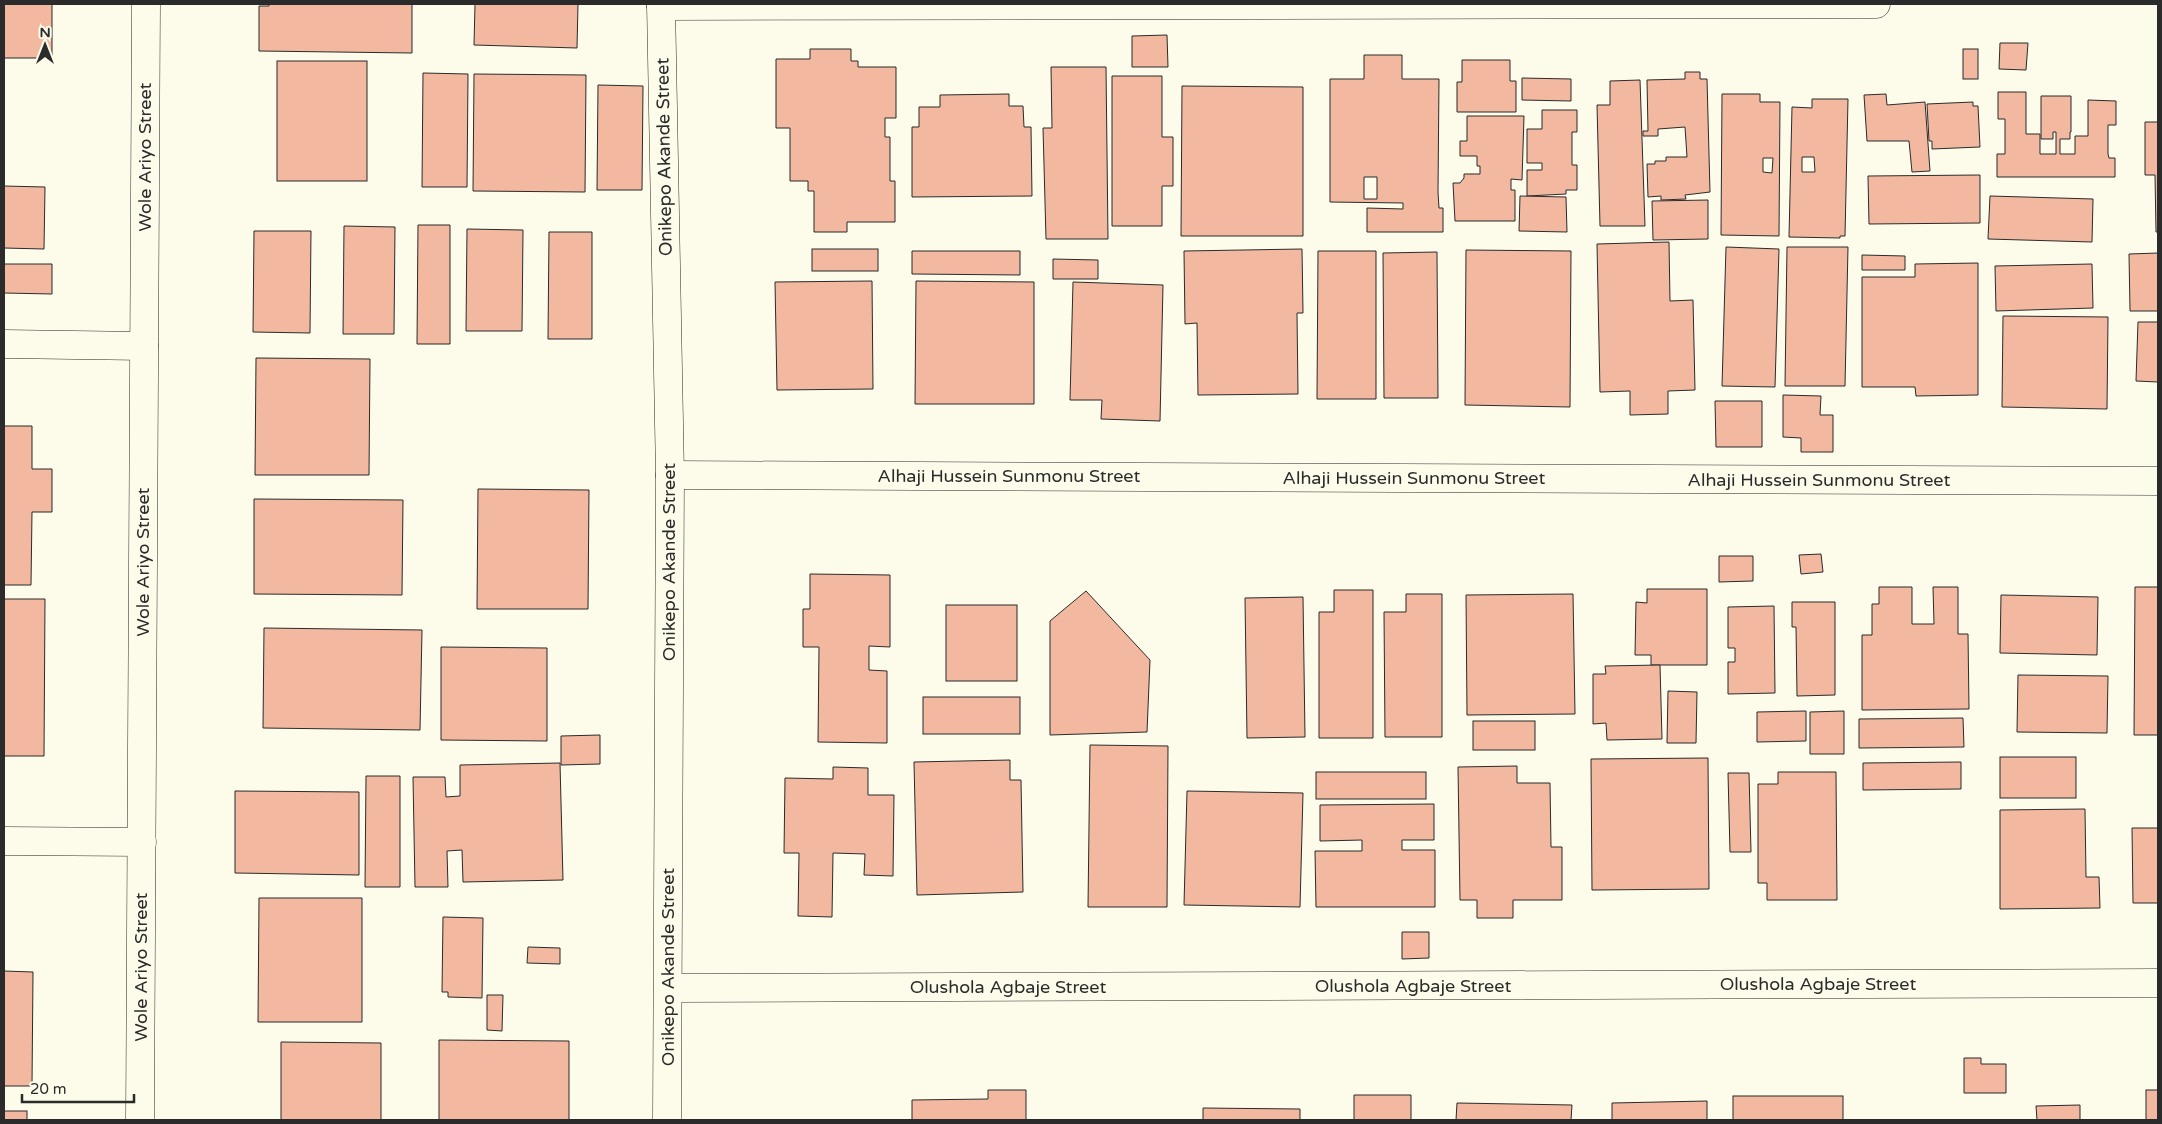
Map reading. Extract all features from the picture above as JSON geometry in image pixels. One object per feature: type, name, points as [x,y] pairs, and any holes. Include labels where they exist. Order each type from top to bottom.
[{"type":"street","name":"Wole Ariyo Street","points":[[140,1120],[146,4]]},
{"type":"street","points":[[661,5],[1876,4]]},
{"type":"street","name":"Onikepo Akande Street","points":[[661,5],[670,475],[667,1120]]},
{"type":"street","points":[[4,344],[144,346]]},
{"type":"street","name":"Alhaji Hussein Sunmonu Street","points":[[670,475],[2158,481]]},
{"type":"street","points":[[4,841],[142,842]]},
{"type":"street","name":"Olushola Agbaje Street","points":[[668,988],[2158,983]]},
{"type":"building","points":[[4,4],[52,4],[52,58],[4,58]]},
{"type":"building","points":[[269,4],[412,4],[412,53],[259,51],[259,6],[269,6]]},
{"type":"building","points":[[475,4],[578,4],[577,48],[474,45]]},
{"type":"building","points":[[1167,35],[1168,67],[1132,67],[1132,36]]},
{"type":"building","points":[[2000,43],[2028,43],[2026,70],[1999,69]]},
{"type":"building","points":[[810,49],[851,49],[851,61],[858,61],[858,67],[896,67],[896,118],[885,118],[885,137],[890,137],[890,181],[895,181],[895,222],[847,222],[847,232],[814,232],[814,191],[808,191],[808,181],[790,181],[790,128],[776,128],[776,59],[810,59]]},
{"type":"building","points":[[1963,49],[1978,49],[1978,79],[1963,79]]},
{"type":"building","points":[[1364,55],[1402,55],[1402,79],[1439,79],[1438,192],[1439,208],[1443,208],[1443,232],[1367,232],[1367,208],[1403,209],[1403,203],[1330,202],[1330,79],[1364,79]],"holes":[[[1364,177],[1377,177],[1377,199],[1364,199]]]},
{"type":"building","points":[[1462,60],[1510,60],[1510,81],[1516,81],[1516,112],[1457,112],[1457,82],[1462,82]]},
{"type":"building","points":[[277,61],[367,61],[367,181],[277,181]]},
{"type":"building","points":[[1051,67],[1106,67],[1108,239],[1046,239],[1043,128],[1052,128]]},
{"type":"building","points":[[1685,72],[1700,72],[1700,79],[1707,79],[1710,192],[1685,195],[1686,199],[1661,200],[1661,196],[1648,197],[1647,164],[1655,164],[1655,161],[1666,161],[1666,157],[1687,157],[1685,127],[1658,129],[1658,136],[1643,136],[1643,131],[1648,131],[1647,80],[1685,79]]},
{"type":"building","points":[[423,73],[468,74],[467,187],[422,187]]},
{"type":"building","points":[[474,74],[586,75],[585,192],[473,191]]},
{"type":"building","points":[[1112,76],[1162,76],[1162,137],[1173,137],[1173,186],[1162,186],[1162,226],[1112,226]]},
{"type":"building","points":[[1522,78],[1571,79],[1571,101],[1522,100]]},
{"type":"building","points":[[1640,80],[1645,226],[1600,226],[1597,105],[1610,105],[1610,81]]},
{"type":"building","points":[[598,85],[643,86],[642,190],[597,190]]},
{"type":"building","points":[[1182,86],[1303,87],[1303,236],[1181,236]]},
{"type":"building","points":[[1998,92],[2026,92],[2026,134],[2040,134],[2040,154],[2056,154],[2056,132],[2053,132],[2053,139],[2041,139],[2041,96],[2071,96],[2070,139],[2060,139],[2060,154],[2075,154],[2075,136],[2088,136],[2088,100],[2116,101],[2116,125],[2108,125],[2108,154],[2109,158],[2115,158],[2115,177],[1997,177],[1997,154],[2005,154],[2005,119],[1998,119]]},
{"type":"building","points":[[1009,94],[1009,106],[1023,106],[1024,127],[1031,127],[1032,196],[912,197],[912,127],[919,127],[919,107],[940,107],[940,95]]},
{"type":"building","points":[[1722,94],[1760,94],[1760,102],[1780,102],[1779,236],[1721,235]],"holes":[[[1763,158],[1773,158],[1772,173],[1763,172]]]},
{"type":"building","points":[[1886,94],[1887,105],[1925,102],[1930,171],[1912,172],[1909,141],[1867,141],[1864,95]]},
{"type":"building","points":[[1812,99],[1848,99],[1845,236],[1840,236],[1840,238],[1789,237],[1792,107],[1812,108]],"holes":[[[1802,157],[1814,157],[1815,172],[1802,172]]]},
{"type":"building","points":[[1973,102],[1973,106],[1978,106],[1980,147],[1932,149],[1932,141],[1929,141],[1927,104]]},
{"type":"building","points":[[1542,110],[1577,110],[1577,132],[1572,132],[1572,165],[1577,165],[1577,190],[1566,190],[1566,194],[1527,196],[1527,170],[1542,170],[1542,163],[1527,163],[1527,129],[1542,129]]},
{"type":"building","points":[[1467,116],[1524,116],[1522,180],[1511,179],[1511,190],[1515,190],[1515,221],[1455,221],[1453,183],[1460,183],[1464,178],[1464,174],[1480,174],[1480,166],[1477,166],[1477,156],[1460,156],[1460,141],[1467,141]]},
{"type":"building","points":[[2145,122],[2158,122],[2158,232],[2156,232],[2155,175],[2145,175]]},
{"type":"building","points":[[1980,175],[1980,223],[1869,224],[1868,176]]},
{"type":"building","points":[[4,186],[45,187],[44,249],[4,248]]},
{"type":"building","points":[[1520,196],[1566,197],[1567,232],[1519,231]]},
{"type":"building","points":[[1990,196],[2093,199],[2092,242],[1988,239]]},
{"type":"building","points":[[1708,200],[1708,239],[1653,240],[1652,201]]},
{"type":"building","points":[[418,225],[450,225],[450,344],[417,344]]},
{"type":"building","points":[[344,226],[395,227],[394,334],[343,334]]},
{"type":"building","points":[[467,229],[523,230],[522,331],[466,331]]},
{"type":"building","points":[[254,231],[311,231],[310,333],[253,332]]},
{"type":"building","points":[[549,232],[592,232],[592,339],[548,339]]},
{"type":"building","points":[[1669,242],[1670,301],[1693,300],[1695,390],[1668,391],[1668,414],[1630,415],[1630,391],[1600,392],[1597,244]]},
{"type":"building","points":[[1726,247],[1779,249],[1775,387],[1722,386]]},
{"type":"building","points":[[1787,247],[1848,247],[1845,386],[1785,386]]},
{"type":"building","points":[[812,249],[878,249],[878,271],[812,271]]},
{"type":"building","points":[[1302,249],[1303,313],[1297,313],[1298,394],[1198,395],[1197,323],[1185,324],[1184,251]]},
{"type":"building","points":[[1466,250],[1571,251],[1570,407],[1465,405]]},
{"type":"building","points":[[912,251],[1020,251],[1020,275],[912,274]]},
{"type":"building","points":[[1318,251],[1376,251],[1376,399],[1317,399]]},
{"type":"building","points":[[1437,252],[1438,398],[1384,398],[1383,253]]},
{"type":"building","points":[[2158,253],[2158,311],[2130,311],[2129,254]]},
{"type":"building","points":[[1862,255],[1905,256],[1905,270],[1862,270]]},
{"type":"building","points":[[1053,259],[1098,260],[1098,279],[1053,279]]},
{"type":"building","points":[[1978,263],[1978,395],[1916,396],[1915,387],[1862,387],[1862,277],[1915,277],[1915,264]]},
{"type":"building","points":[[4,264],[52,264],[52,294],[4,293]]},
{"type":"building","points":[[2092,264],[2093,308],[1996,311],[1995,266]]},
{"type":"building","points":[[872,281],[873,389],[777,390],[775,282]]},
{"type":"building","points":[[916,281],[1034,282],[1034,404],[915,404]]},
{"type":"building","points":[[1073,282],[1163,285],[1160,421],[1101,419],[1102,400],[1070,400]]},
{"type":"building","points":[[2003,316],[2108,317],[2107,409],[2002,407]]},
{"type":"building","points":[[2138,322],[2158,322],[2158,382],[2136,381]]},
{"type":"building","points":[[256,358],[370,359],[369,475],[255,475]]},
{"type":"building","points":[[1783,395],[1821,396],[1820,415],[1833,415],[1833,452],[1801,452],[1801,438],[1783,437]]},
{"type":"building","points":[[1715,401],[1762,401],[1762,447],[1716,447]]},
{"type":"building","points":[[4,426],[32,426],[32,469],[52,469],[52,512],[32,512],[31,585],[4,585]]},
{"type":"building","points":[[478,489],[589,490],[588,609],[477,609]]},
{"type":"building","points":[[254,499],[403,500],[402,595],[254,594]]},
{"type":"building","points":[[1821,554],[1823,572],[1801,574],[1799,555]]},
{"type":"building","points":[[1719,556],[1753,556],[1753,581],[1719,582]]},
{"type":"building","points":[[810,574],[890,575],[890,647],[869,646],[869,670],[887,671],[887,743],[818,742],[819,647],[803,647],[803,609],[810,609]]},
{"type":"building","points":[[1879,587],[1912,587],[1912,624],[1934,624],[1933,587],[1958,587],[1958,634],[1968,634],[1969,709],[1862,710],[1862,635],[1872,635],[1872,604],[1879,604]]},
{"type":"building","points":[[2135,587],[2158,587],[2158,735],[2134,735]]},
{"type":"building","points":[[1647,589],[1707,589],[1707,665],[1651,665],[1651,655],[1635,655],[1636,602],[1647,603]]},
{"type":"building","points":[[1334,590],[1373,590],[1373,738],[1319,738],[1319,612],[1334,612]]},
{"type":"building","points":[[1086,591],[1150,660],[1147,732],[1050,735],[1050,621]]},
{"type":"building","points":[[1406,594],[1442,594],[1442,737],[1385,737],[1384,612],[1406,612]]},
{"type":"building","points":[[1573,594],[1575,714],[1467,715],[1466,595]]},
{"type":"building","points":[[2001,595],[2098,597],[2097,655],[2000,653]]},
{"type":"building","points":[[1303,597],[1305,737],[1247,738],[1245,598]]},
{"type":"building","points":[[4,599],[45,599],[44,756],[4,756]]},
{"type":"building","points":[[1792,602],[1835,602],[1835,695],[1797,696],[1796,627],[1792,627]]},
{"type":"building","points":[[946,605],[1017,605],[1017,681],[946,681]]},
{"type":"building","points":[[1774,606],[1775,693],[1728,694],[1728,662],[1735,662],[1735,648],[1728,648],[1728,607]]},
{"type":"building","points":[[264,628],[422,630],[420,730],[263,728]]},
{"type":"building","points":[[441,647],[547,648],[547,741],[441,740]]},
{"type":"building","points":[[1660,665],[1662,739],[1607,740],[1606,723],[1593,724],[1593,674],[1606,674],[1605,666]]},
{"type":"building","points":[[2018,675],[2108,676],[2107,733],[2017,732]]},
{"type":"building","points":[[1668,691],[1697,692],[1696,743],[1667,743]]},
{"type":"building","points":[[923,697],[1020,697],[1020,734],[923,734]]},
{"type":"building","points":[[1806,711],[1806,741],[1757,742],[1757,712]]},
{"type":"building","points":[[1844,711],[1844,754],[1810,754],[1810,712]]},
{"type":"building","points":[[1963,718],[1964,747],[1859,748],[1859,719]]},
{"type":"building","points":[[1473,721],[1535,721],[1535,750],[1473,750]]},
{"type":"building","points":[[600,735],[600,764],[561,765],[561,736]]},
{"type":"building","points":[[1090,745],[1168,746],[1167,907],[1088,907]]},
{"type":"building","points":[[2000,757],[2076,757],[2076,798],[2000,798]]},
{"type":"building","points":[[1708,758],[1709,889],[1592,890],[1591,759]]},
{"type":"building","points":[[1010,760],[1010,780],[1021,780],[1023,892],[917,895],[914,762]]},
{"type":"building","points":[[1961,762],[1961,789],[1863,790],[1863,763]]},
{"type":"building","points":[[560,763],[563,880],[463,882],[462,850],[447,851],[448,887],[415,887],[413,777],[445,777],[446,797],[460,796],[460,765]]},
{"type":"building","points":[[1517,766],[1517,783],[1550,783],[1551,847],[1562,847],[1562,900],[1513,900],[1513,918],[1477,918],[1477,900],[1460,900],[1458,767]]},
{"type":"building","points":[[833,767],[868,768],[868,795],[894,795],[893,876],[864,875],[865,854],[833,853],[832,917],[798,916],[799,853],[784,853],[785,778],[833,779]]},
{"type":"building","points":[[1316,772],[1426,772],[1426,799],[1316,799]]},
{"type":"building","points":[[1778,772],[1836,772],[1837,900],[1767,900],[1767,883],[1758,883],[1758,784],[1778,784]]},
{"type":"building","points":[[1728,773],[1749,773],[1751,852],[1730,852]]},
{"type":"building","points":[[366,776],[400,776],[400,887],[365,887]]},
{"type":"building","points":[[235,791],[359,792],[359,875],[235,873]]},
{"type":"building","points":[[1187,791],[1303,793],[1300,907],[1184,905]]},
{"type":"building","points":[[1434,804],[1434,840],[1402,840],[1402,850],[1435,850],[1435,907],[1316,907],[1315,851],[1362,851],[1362,840],[1320,841],[1320,805]]},
{"type":"building","points":[[2085,809],[2086,877],[2099,877],[2100,908],[2000,909],[2000,810]]},
{"type":"building","points":[[2132,828],[2158,828],[2158,903],[2133,903]]},
{"type":"building","points":[[259,898],[362,898],[362,1022],[258,1022]]},
{"type":"building","points":[[443,917],[483,918],[482,998],[448,997],[448,992],[442,992]]},
{"type":"building","points":[[1402,932],[1429,932],[1429,958],[1402,959]]},
{"type":"building","points":[[528,947],[560,948],[560,964],[527,963]]},
{"type":"building","points":[[4,971],[33,972],[32,1086],[4,1086]]},
{"type":"building","points":[[487,995],[503,995],[502,1031],[487,1030]]},
{"type":"building","points":[[439,1040],[569,1041],[569,1120],[439,1120]]},
{"type":"building","points":[[281,1042],[381,1043],[381,1120],[281,1120]]},
{"type":"building","points":[[1964,1058],[1981,1058],[1981,1064],[2006,1064],[2006,1093],[1964,1093]]},
{"type":"building","points":[[988,1090],[1026,1090],[1026,1120],[912,1120],[912,1100],[988,1099]]},
{"type":"building","points":[[2146,1090],[2158,1090],[2158,1120],[2146,1120]]},
{"type":"building","points":[[1354,1095],[1411,1095],[1411,1120],[1354,1120]]},
{"type":"building","points":[[1733,1096],[1843,1096],[1843,1120],[1733,1120]]},
{"type":"building","points":[[1707,1101],[1707,1120],[1612,1120],[1612,1103]]},
{"type":"building","points":[[1457,1103],[1572,1105],[1571,1120],[1456,1120]]},
{"type":"building","points":[[2080,1105],[2080,1120],[2037,1120],[2036,1106]]},
{"type":"building","points":[[1203,1108],[1300,1109],[1300,1120],[1203,1120]]},
{"type":"building","points":[[4,1111],[27,1111],[27,1120],[4,1120]]}]
